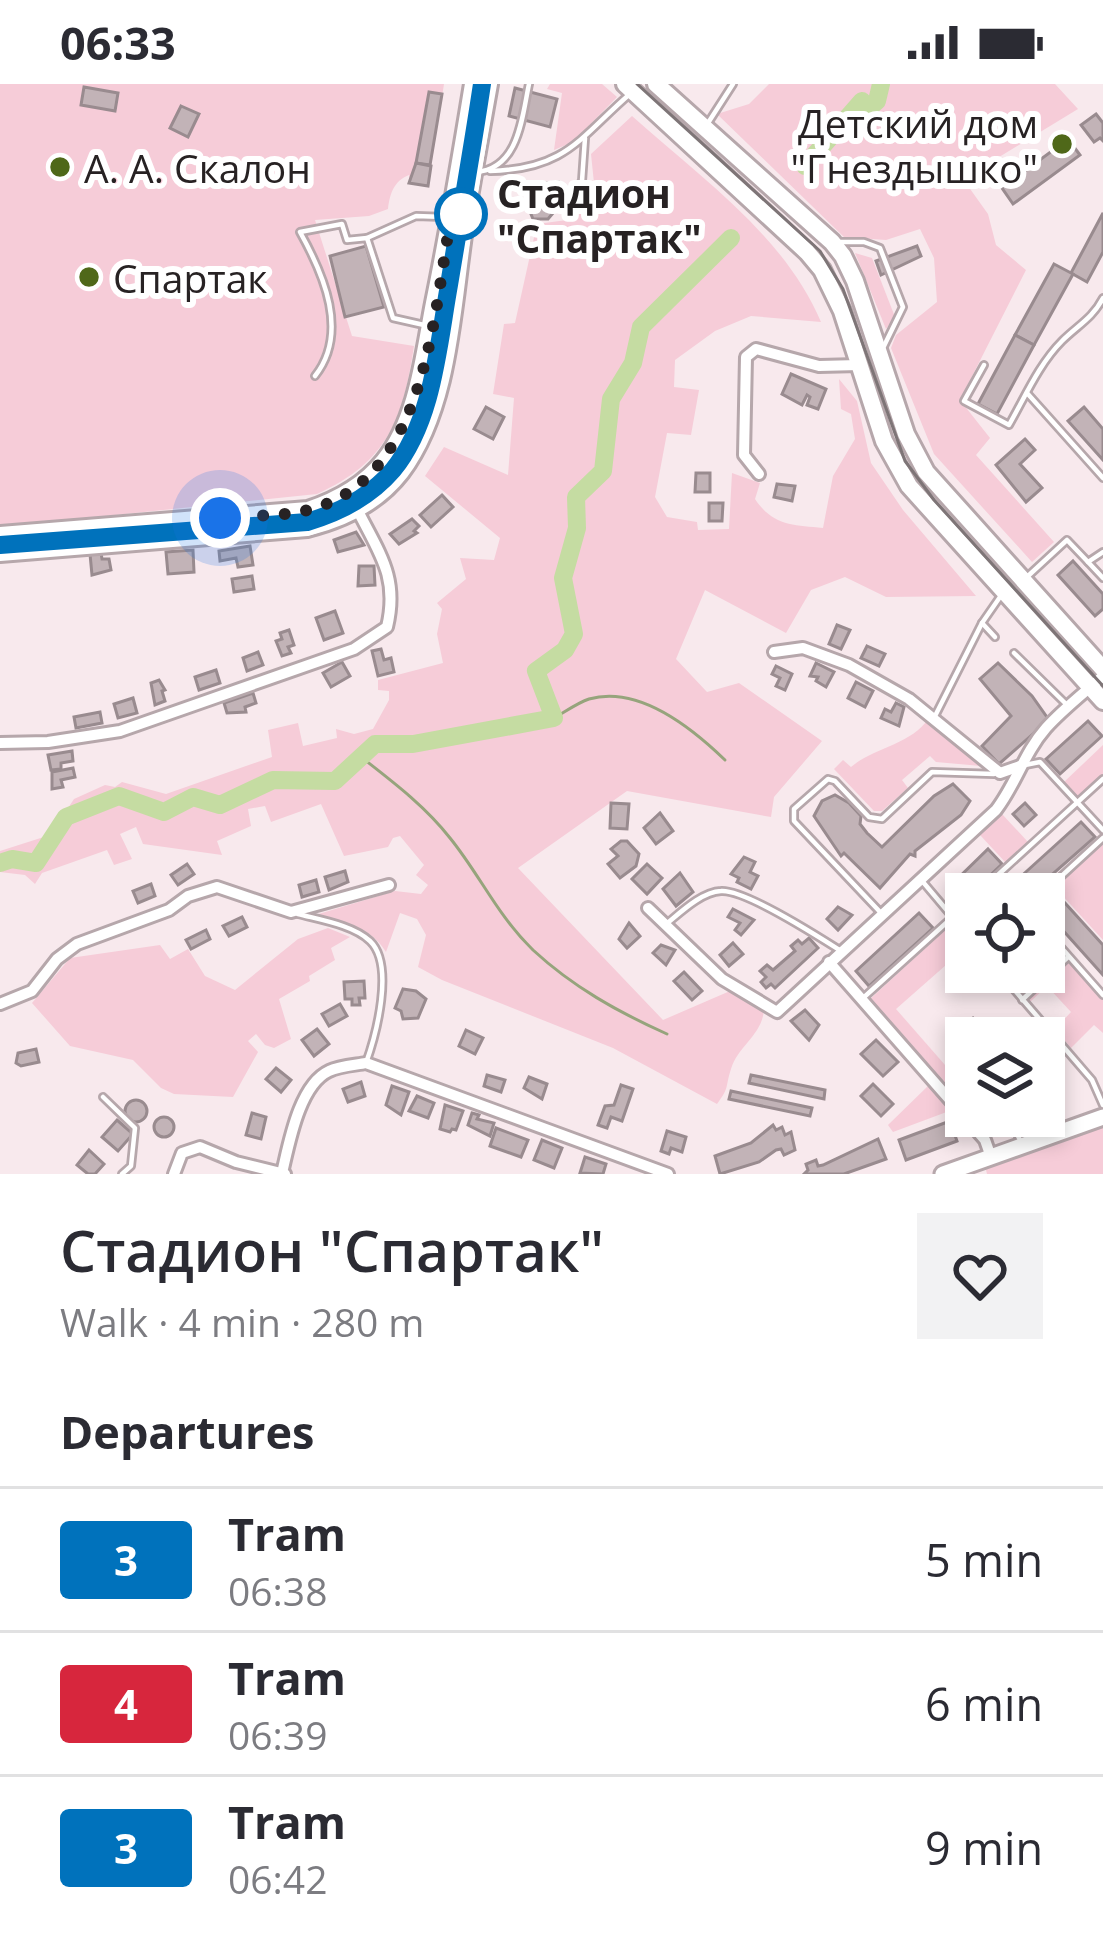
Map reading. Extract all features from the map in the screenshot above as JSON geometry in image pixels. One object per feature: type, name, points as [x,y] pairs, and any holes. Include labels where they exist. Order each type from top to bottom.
[{"type":"main road","points":[[0,535],[308,511],[365,481],[401,433],[430,327],[451,217],[474,172],[473,84]]},
{"type":"main road","points":[[0,553],[307,528],[357,509],[401,472],[422,434],[440,379],[489,84]]},
{"type":"main road","points":[[656,84],[832,242],[856,281],[906,434],[926,472],[1024,581],[1100,683]]},
{"type":"main road","points":[[628,88],[807,252],[833,291],[884,441],[909,486],[1004,592],[1100,683]]},
{"type":"street","points":[[759,474],[744,455],[746,357],[756,349],[819,366],[860,365]]},
{"type":"street","points":[[0,743],[48,742],[120,731],[354,650],[387,627],[393,600],[386,565],[357,509]]},
{"type":"street","points":[[774,652],[803,648],[849,665],[909,699],[1000,773],[1020,766]]},
{"type":"street","points":[[648,908],[722,979],[777,1012],[996,810],[1046,728],[1100,683]]},
{"type":"street","points":[[0,1004],[32,991],[57,959],[77,944],[169,910],[203,891],[217,887],[291,912],[389,884]]},
{"type":"street","points":[[829,962],[985,1140],[991,1157]]},
{"type":"street","points":[[174,1174],[182,1153],[200,1147],[236,1162],[284,1173],[296,1114],[320,1078],[329,1070],[366,1063],[668,1174]]},
{"type":"street","points":[[951,1172],[1103,1117]]},
{"type":"lane","points":[[474,172],[515,148],[530,84]]},
{"type":"lane","points":[[705,128],[731,87],[721,84]]},
{"type":"lane","points":[[474,172],[520,170],[575,148],[628,88]]},
{"type":"lane","points":[[563,205],[582,181],[585,138]]},
{"type":"lane","points":[[315,376],[326,362],[332,324],[327,294],[300,232],[342,224],[347,240],[367,238],[416,216],[451,217]]},
{"type":"lane","points":[[367,238],[393,318],[430,327]]},
{"type":"lane","points":[[832,242],[863,242],[880,248],[903,307],[885,338],[882,363]]},
{"type":"lane","points":[[983,365],[964,401],[1009,425],[1052,353],[1092,319],[1103,298]]},
{"type":"lane","points":[[1027,393],[1103,478]]},
{"type":"lane","points":[[1024,581],[1067,540],[1103,578]]},
{"type":"lane","points":[[1088,562],[1103,552]]},
{"type":"lane","points":[[934,719],[982,623],[1004,592]]},
{"type":"lane","points":[[982,623],[995,637]]},
{"type":"lane","points":[[1014,653],[1069,707]]},
{"type":"lane","points":[[1020,766],[1040,761],[1103,834],[1063,873]]},
{"type":"lane","points":[[884,916],[794,821],[794,808],[828,779],[869,817],[882,819],[932,772],[1000,773]]},
{"type":"lane","points":[[1000,873],[1103,779]]},
{"type":"lane","points":[[922,881],[945,908]]},
{"type":"lane","points":[[665,925],[710,893],[726,890],[795,922],[841,951]]},
{"type":"lane","points":[[291,912],[340,925],[369,939],[377,951],[382,972],[378,1028],[366,1063]]},
{"type":"lane","points":[[862,999],[945,924]]},
{"type":"lane","points":[[1065,952],[1103,995]]},
{"type":"lane","points":[[1022,1000],[1069,957]]},
{"type":"lane","points":[[1016,993],[1093,1080],[1103,1105]]},
{"type":"lane","points":[[1093,1080],[1103,1071]]},
{"type":"lane","points":[[103,1097],[135,1128],[130,1166],[122,1174]]},
{"type":"lane","points":[[1018,1137],[1022,1146]]},
{"type":"shaded area","points":[[0,84],[444,84],[428,186],[409,183],[409,175],[394,188],[388,209],[369,216],[315,220],[352,336],[414,346],[397,416],[361,468],[317,494],[0,527]]},
{"type":"shaded area","points":[[550,84],[602,84],[617,97],[573,142],[554,150],[562,93],[547,89]]},
{"type":"shaded area","points":[[769,84],[1055,84],[1078,109],[963,179],[988,214],[996,245],[1026,270],[960,400],[990,438],[976,455],[1054,542],[1032,562],[934,454],[891,348],[896,335],[937,302],[934,258],[920,229],[886,240],[844,237],[717,114],[749,104]]},
{"type":"shaded area","points":[[632,116],[763,235],[786,262],[821,322],[751,316],[715,331],[675,360],[674,387],[699,390],[691,435],[667,433],[655,497],[667,517],[697,522],[698,530],[729,529],[732,473],[760,483],[755,499],[777,519],[823,528],[833,476],[855,439],[851,414],[841,409],[839,379],[857,401],[871,463],[903,510],[976,596],[886,597],[845,577],[811,590],[786,633],[705,590],[676,659],[707,692],[739,683],[822,741],[774,797],[771,817],[627,791],[518,868],[663,1020],[730,991],[764,1010],[759,1027],[734,1061],[717,1104],[613,1048],[418,967],[426,935],[417,919],[400,913],[386,952],[363,931],[312,916],[395,891],[421,894],[428,885],[416,875],[424,865],[400,836],[388,847],[344,856],[321,804],[271,822],[265,806],[248,809],[251,826],[217,841],[222,855],[143,844],[136,827],[120,834],[132,859],[114,865],[107,850],[42,873],[35,884],[25,875],[0,872],[0,851],[50,835],[74,799],[122,782],[166,794],[272,757],[268,730],[298,723],[303,746],[337,738],[336,729],[354,734],[373,729],[389,700],[389,691],[378,690],[378,680],[443,663],[437,634],[442,609],[437,603],[466,579],[460,558],[494,560],[500,538],[425,476],[444,447],[508,475],[514,398],[493,394],[504,324],[515,323],[537,224],[567,220],[594,183],[591,154]]},
{"type":"shaded area","points":[[855,253],[872,258],[895,317],[886,329]]},
{"type":"shaded area","points":[[928,719],[981,766],[936,762],[930,756],[902,780],[908,788],[882,811],[874,811],[834,769],[843,760],[851,767],[902,740]]},
{"type":"shaded area","points":[[1103,745],[1103,775],[1077,798],[1063,783]]},
{"type":"shaded area","points":[[1001,813],[1028,842],[1006,863],[980,835]]},
{"type":"shaded area","points":[[1103,833],[1103,940],[1065,898],[1065,873],[1060,873]]},
{"type":"shaded area","points":[[328,928],[350,937],[331,948],[335,960],[279,999],[291,1039],[274,1048],[256,1034],[248,1041],[258,1052],[233,1097],[174,1094],[161,1088],[133,1060],[70,1046],[32,1003],[70,958],[160,945],[170,959],[188,949],[205,976],[235,990],[298,939]]},
{"type":"shaded area","points":[[945,930],[945,966],[896,1009],[945,1065],[945,1086],[869,1000]]},
{"type":"shaded area","points":[[1065,954],[1103,999],[1103,1033],[1094,1025],[1071,1048],[1065,1041],[1065,1018],[1071,1012],[1053,993],[1065,993]]},
{"type":"shaded area","points":[[929,1085],[945,1102],[945,1113],[893,1132],[888,1125]]},
{"type":"shaded area","points":[[1103,1124],[1103,1174],[987,1174],[985,1166]]},
{"type":"building","points":[[84,87],[118,93],[115,111],[81,105]]},
{"type":"building","points":[[515,88],[557,99],[550,127],[509,116]]},
{"type":"building","points":[[429,92],[442,94],[430,165],[416,163]]},
{"type":"building","points":[[181,106],[199,114],[188,137],[170,128]]},
{"type":"building","points":[[1096,114],[1103,123],[1103,141],[1094,142],[1081,125]]},
{"type":"building","points":[[1068,139],[1080,155],[1013,204],[1002,188]]},
{"type":"building","points":[[416,163],[431,166],[428,186],[409,183]]},
{"type":"building","points":[[558,182],[553,213],[548,219],[533,219],[526,202],[543,199],[545,183]]},
{"type":"building","points":[[1103,213],[1103,252],[1087,282],[1071,273]]},
{"type":"building","points":[[366,246],[384,307],[345,317],[330,256]]},
{"type":"building","points":[[917,246],[921,256],[881,275],[876,261]]},
{"type":"building","points":[[1054,264],[1073,274],[1034,345],[1015,335]]},
{"type":"building","points":[[1015,335],[1034,345],[997,414],[978,404]]},
{"type":"building","points":[[791,374],[826,389],[818,409],[807,405],[807,395],[802,405],[782,394]]},
{"type":"building","points":[[486,407],[504,417],[493,439],[474,429]]},
{"type":"building","points":[[1084,407],[1103,429],[1103,460],[1068,421]]},
{"type":"building","points":[[1025,439],[1035,450],[1020,464],[1042,488],[1026,502],[996,465]]},
{"type":"building","points":[[696,473],[710,473],[710,492],[695,492]]},
{"type":"building","points":[[777,484],[795,486],[792,501],[774,497]]},
{"type":"building","points":[[442,495],[453,507],[431,527],[420,515]]},
{"type":"building","points":[[709,503],[723,503],[722,521],[709,521]]},
{"type":"building","points":[[412,519],[419,526],[417,533],[399,544],[390,534]]},
{"type":"building","points":[[356,532],[364,545],[338,552],[334,540]]},
{"type":"building","points":[[250,546],[253,565],[238,567],[236,558],[220,561],[219,551]]},
{"type":"building","points":[[193,550],[194,572],[168,574],[166,552]]},
{"type":"building","points":[[101,553],[102,559],[109,559],[111,570],[92,575],[90,554]]},
{"type":"building","points":[[1073,561],[1103,594],[1103,609],[1095,616],[1058,575]]},
{"type":"building","points":[[359,566],[374,566],[375,585],[358,586]]},
{"type":"building","points":[[252,576],[254,589],[234,592],[232,579]]},
{"type":"building","points":[[335,611],[343,633],[324,640],[316,618]]},
{"type":"building","points":[[837,625],[850,630],[841,649],[829,644]]},
{"type":"building","points":[[289,630],[294,645],[288,647],[291,653],[282,656],[276,641]]},
{"type":"building","points":[[867,646],[885,654],[879,666],[861,658]]},
{"type":"building","points":[[381,649],[384,660],[391,658],[394,672],[378,676],[372,651]]},
{"type":"building","points":[[258,652],[263,665],[247,671],[243,658]]},
{"type":"building","points":[[342,662],[350,676],[331,687],[323,673]]},
{"type":"building","points":[[816,663],[834,672],[826,687],[816,681],[818,677],[810,676]]},
{"type":"building","points":[[998,663],[1049,720],[999,764],[982,746],[1011,716],[980,679]]},
{"type":"building","points":[[776,666],[792,674],[785,690],[776,686],[780,678],[772,674]]},
{"type":"building","points":[[216,670],[220,683],[199,690],[195,677]]},
{"type":"building","points":[[159,680],[165,701],[155,705],[151,683]]},
{"type":"building","points":[[856,682],[873,691],[865,707],[848,698]]},
{"type":"building","points":[[253,693],[256,703],[245,707],[246,712],[227,713],[224,703]]},
{"type":"building","points":[[133,698],[137,713],[118,718],[114,704]]},
{"type":"building","points":[[896,703],[904,707],[899,726],[881,718]]},
{"type":"building","points":[[100,712],[102,723],[76,728],[74,717]]},
{"type":"building","points":[[1088,721],[1102,736],[1060,774],[1046,759]]},
{"type":"building","points":[[72,751],[73,761],[51,770],[48,755]]},
{"type":"building","points":[[73,768],[75,777],[61,780],[63,787],[52,789],[52,772]]},
{"type":"building","points":[[953,784],[970,801],[961,815],[915,851],[915,856],[910,854],[880,888],[844,853],[841,856],[814,816],[822,801],[835,795],[861,816],[860,824],[882,847],[934,796]]},
{"type":"building","points":[[611,803],[629,804],[627,829],[610,828]]},
{"type":"building","points":[[1025,803],[1036,815],[1024,826],[1013,814]]},
{"type":"building","points":[[660,813],[673,831],[656,844],[644,828]]},
{"type":"building","points":[[1081,822],[1095,837],[1054,873],[1025,873]]},
{"type":"building","points":[[621,841],[639,854],[636,866],[620,878],[608,864],[618,856],[611,849]]},
{"type":"building","points":[[988,849],[1002,864],[993,873],[963,873]]},
{"type":"building","points":[[744,857],[755,862],[750,872],[758,876],[751,889],[731,874]]},
{"type":"building","points":[[187,864],[194,874],[178,885],[171,875]]},
{"type":"building","points":[[647,864],[662,878],[647,894],[632,879]]},
{"type":"building","points":[[345,871],[348,882],[329,890],[325,877]]},
{"type":"building","points":[[680,873],[693,892],[676,906],[663,889]]},
{"type":"building","points":[[316,880],[319,892],[302,897],[299,885]]},
{"type":"building","points":[[151,884],[155,896],[138,903],[133,891]]},
{"type":"building","points":[[1065,903],[1103,945],[1103,975],[1065,933]]},
{"type":"building","points":[[838,907],[852,915],[838,930],[827,919]]},
{"type":"building","points":[[733,909],[754,920],[741,935],[735,930],[740,923],[728,917]]},
{"type":"building","points":[[919,913],[933,928],[869,986],[856,971]]},
{"type":"building","points":[[242,917],[247,927],[229,936],[223,926]]},
{"type":"building","points":[[629,923],[640,936],[627,948],[619,939]]},
{"type":"building","points":[[206,930],[210,939],[191,949],[186,940]]},
{"type":"building","points":[[809,938],[818,948],[775,988],[771,984],[766,988],[761,982],[766,977],[760,971],[767,965],[773,970],[795,951],[791,946]]},
{"type":"building","points":[[733,943],[743,954],[729,966],[720,955]]},
{"type":"building","points":[[661,945],[675,950],[666,965],[653,953]]},
{"type":"building","points":[[684,972],[702,991],[692,1000],[674,981]]},
{"type":"building","points":[[364,981],[365,998],[359,998],[360,1005],[352,1005],[352,999],[345,999],[344,982]]},
{"type":"building","points":[[403,989],[426,999],[418,1018],[403,1019],[395,1008]]},
{"type":"building","points":[[340,1004],[347,1016],[329,1026],[322,1014]]},
{"type":"building","points":[[805,1010],[819,1025],[809,1040],[791,1021]]},
{"type":"building","points":[[317,1029],[329,1044],[314,1056],[302,1040]]},
{"type":"building","points":[[466,1030],[483,1038],[475,1054],[459,1046]]},
{"type":"building","points":[[876,1040],[898,1062],[883,1076],[861,1054]]},
{"type":"building","points":[[36,1049],[39,1062],[16,1063],[18,1053]]},
{"type":"building","points":[[276,1068],[291,1080],[281,1092],[266,1079]]},
{"type":"building","points":[[487,1075],[505,1080],[501,1092],[484,1086]]},
{"type":"building","points":[[751,1075],[825,1090],[824,1099],[749,1083]]},
{"type":"building","points":[[529,1077],[547,1084],[542,1099],[524,1088]]},
{"type":"building","points":[[361,1082],[365,1096],[348,1102],[343,1089]]},
{"type":"building","points":[[873,1084],[893,1104],[881,1116],[861,1096]]},
{"type":"building","points":[[621,1085],[633,1089],[622,1121],[611,1117],[607,1128],[598,1125],[605,1106],[614,1105]]},
{"type":"building","points":[[392,1086],[409,1092],[401,1115],[386,1105]]},
{"type":"building","points":[[731,1091],[812,1108],[810,1116],[729,1099]]},
{"type":"building","points":[[417,1096],[434,1103],[428,1118],[409,1111]]},
{"type":"building","points":[[136,1100],[147,1111],[136,1122],[125,1111]]},
{"type":"building","points":[[445,1105],[463,1111],[456,1130],[450,1132],[440,1129]]},
{"type":"building","points":[[252,1113],[266,1117],[261,1139],[246,1135]]},
{"type":"building","points":[[472,1113],[494,1123],[490,1136],[468,1125]]},
{"type":"building","points":[[164,1117],[174,1127],[164,1137],[154,1127]]},
{"type":"building","points":[[117,1120],[133,1134],[118,1151],[102,1137]]},
{"type":"building","points":[[945,1123],[945,1137],[957,1141],[906,1160],[899,1140]]},
{"type":"building","points":[[773,1125],[776,1130],[782,1127],[785,1135],[791,1132],[795,1150],[784,1155],[776,1150],[759,1162],[720,1174],[715,1156],[751,1143]]},
{"type":"building","points":[[496,1128],[528,1140],[521,1157],[490,1146]]},
{"type":"building","points":[[667,1131],[686,1137],[682,1152],[661,1151]]},
{"type":"building","points":[[878,1139],[886,1159],[844,1174],[804,1174],[806,1164],[816,1160],[818,1166],[823,1165]]},
{"type":"building","points":[[542,1140],[562,1148],[554,1168],[534,1160]]},
{"type":"building","points":[[89,1150],[104,1164],[95,1174],[77,1165]]},
{"type":"building","points":[[585,1157],[606,1164],[603,1174],[580,1173]]},
{"type":"waterway","points":[[805,166],[862,101],[869,108],[877,101],[881,84]]},
{"type":"waterway","points":[[0,863],[12,859],[36,863],[66,817],[119,796],[164,812],[193,797],[220,805],[273,780],[335,781],[375,744],[413,744],[554,718],[536,671],[565,650],[574,634],[563,578],[577,528],[576,497],[603,471],[611,399],[633,363],[641,327],[731,238]]},
{"type":"waterway","points":[[554,718],[589,699],[626,698],[663,712],[725,760]]},
{"type":"waterway","points":[[361,757],[440,826],[533,950],[597,998],[667,1034]]},
{"type":"tram line","points":[[0,545],[307,522],[354,502],[384,480],[417,429],[432,382],[482,84]]},
{"type":"tram line","name":"3","points":[[0,545],[307,522],[371,493],[396,466],[419,423],[434,368],[482,84]]},
{"type":"tram line","points":[[637,84],[820,251],[843,289],[905,461],[934,500],[1103,686]]},
{"type":"place","name":"Детский дом \"Гнездышко\"","points":[[1062,144]]},
{"type":"place","name":"А. А. Скалон","points":[[60,167]]},
{"type":"place","name":"Стадион \"Спартак\"","points":[[461,214]]},
{"type":"place","name":"Спартак","points":[[89,277]]},
{"type":"route","points":[[220,518],[308,511],[365,481],[386,459],[408,415],[423,363],[451,217],[461,214]]}]
